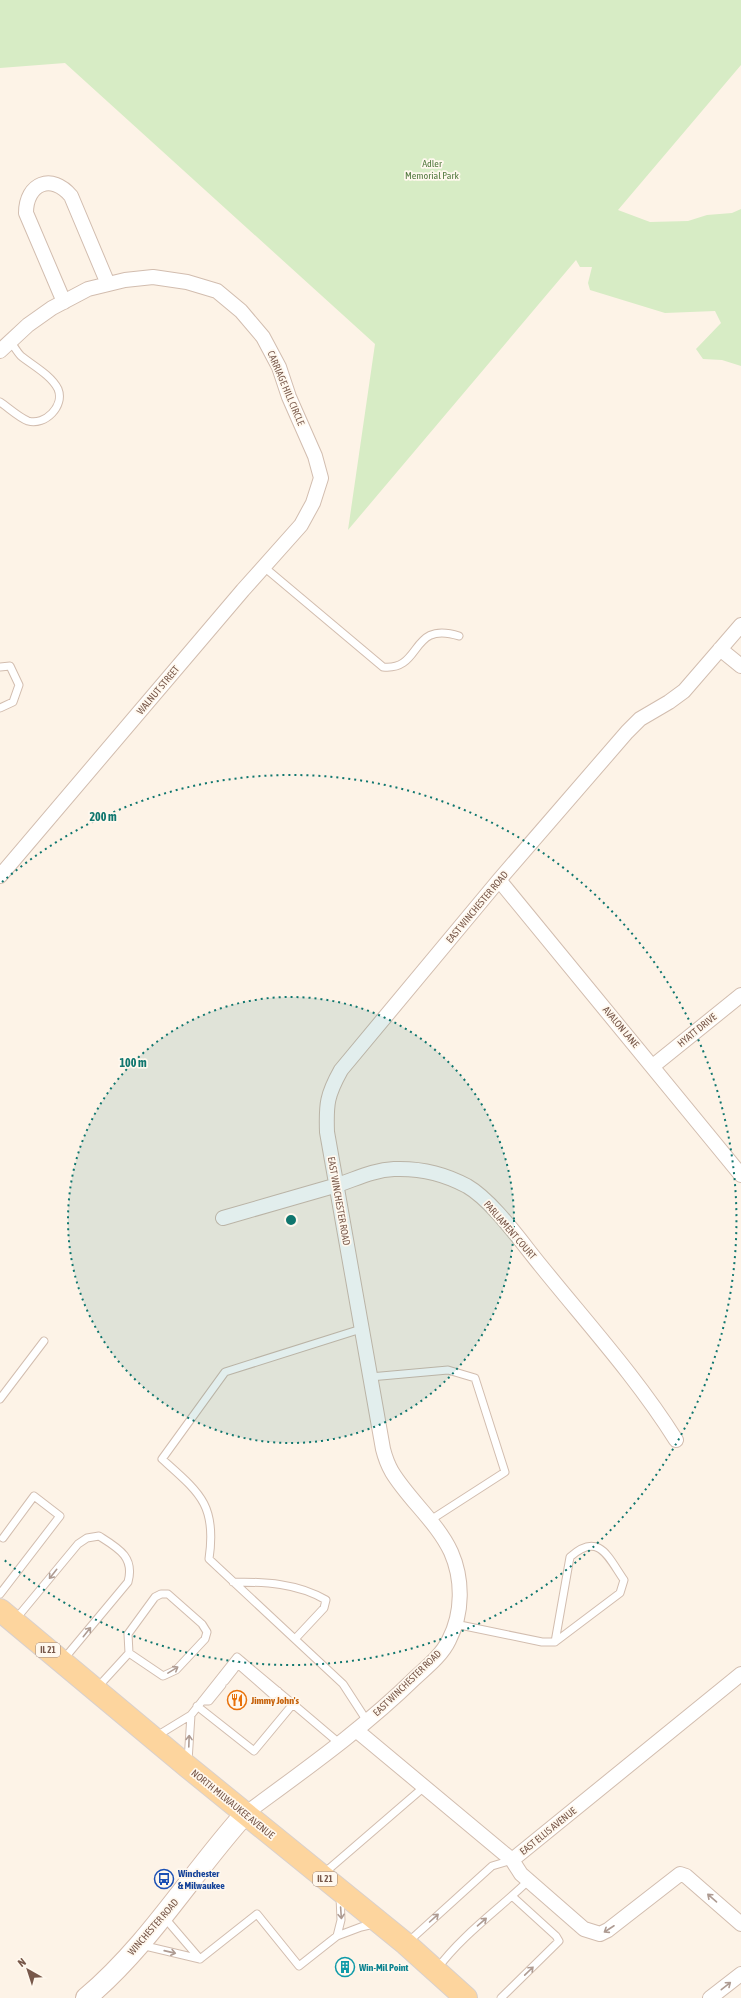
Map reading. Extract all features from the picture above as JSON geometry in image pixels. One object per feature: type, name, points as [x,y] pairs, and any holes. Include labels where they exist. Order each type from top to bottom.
[{"type":"main road","name":"NORTH MILWAUKEE AVENUE","points":[[7,1616],[245,1814],[406,1944],[436,1970],[459,1996]]},
{"type":"main road","name":"WINCHESTER ROAD","points":[[86,1998],[139,1945],[164,1917],[223,1839],[245,1814]]},
{"type":"street","points":[[64,302],[26,213],[26,203],[30,194],[36,187],[46,183],[55,184],[64,187],[71,196],[108,284]]},
{"type":"street","name":"CARRIAGE HILL CIRCLE","points":[[5,346],[28,325],[64,302],[88,289],[125,280],[153,277],[187,282],[217,291],[241,311],[263,337],[279,367],[289,397],[315,456],[320,478],[313,502]]},
{"type":"street","name":"WALNUT STREET","points":[[0,876],[243,590],[301,525],[313,502]]},
{"type":"street","name":"EAST WINCHESTER ROAD","points":[[245,1814],[356,1730],[397,1696],[436,1658],[449,1641],[455,1624],[460,1594],[457,1572],[451,1552],[430,1520],[391,1470],[382,1449],[327,1132],[326,1105],[331,1088],[341,1070],[499,880],[627,732],[640,719],[669,702],[684,691],[741,625]]},
{"type":"street","points":[[720,649],[741,666]]},
{"type":"street","name":"AVALON LANE","points":[[499,880],[741,1175]]},
{"type":"street","name":"HYATT DRIVE","points":[[653,1066],[741,995]]},
{"type":"street","name":"PARLIAMENT COURT","points":[[223,1218],[336,1185],[365,1174],[394,1169],[423,1170],[446,1177],[468,1187],[487,1202],[515,1235],[652,1403],[676,1440]]},
{"type":"street","name":"EAST ELLIS AVENUE","points":[[356,1730],[512,1860],[741,1674]]},
{"type":"street","points":[[512,1860],[528,1880],[584,1929],[600,1934],[608,1930],[680,1874],[686,1876],[741,1924]]},
{"type":"street","points":[[710,1998],[741,1974]]},
{"type":"lane","points":[[0,402],[29,421],[40,420],[52,414],[58,402],[58,390],[50,380],[20,354],[5,346]]},
{"type":"lane","points":[[264,567],[383,667],[392,668],[408,659],[425,638],[432,632],[448,632],[458,636]]},
{"type":"lane","points":[[0,667],[10,666],[19,685],[13,702],[0,708]]},
{"type":"lane","points":[[361,1329],[225,1372],[162,1459],[193,1487],[206,1506],[212,1540],[209,1559],[343,1684],[367,1721]]},
{"type":"lane","points":[[0,1399],[44,1341]]},
{"type":"lane","points":[[370,1378],[448,1370],[475,1378],[505,1472],[430,1520]]},
{"type":"lane","points":[[0,1594],[60,1516],[34,1496],[3,1538]]},
{"type":"lane","points":[[7,1616],[78,1544],[87,1538],[99,1536],[112,1545],[129,1561],[131,1572],[128,1582],[62,1662]]},
{"type":"lane","points":[[455,1624],[542,1642],[555,1642],[620,1593],[624,1580],[603,1550],[594,1545],[581,1548],[570,1557],[555,1642]]},
{"type":"lane","points":[[233,1582],[273,1582],[313,1592],[326,1600],[324,1608],[295,1639]]},
{"type":"lane","points":[[96,1689],[129,1653],[128,1634],[155,1597],[161,1594],[168,1594],[202,1624],[207,1632],[205,1638],[176,1670],[163,1676],[129,1653]]},
{"type":"lane","points":[[153,1738],[191,1715],[237,1657],[339,1743]]},
{"type":"lane","points":[[199,1703],[209,1701],[236,1667],[240,1666],[273,1695],[278,1692]]},
{"type":"lane","points":[[199,1703],[254,1751],[294,1704]]},
{"type":"lane","points":[[188,1767],[191,1715]]},
{"type":"lane","points":[[321,1876],[424,1787]]},
{"type":"lane","points":[[406,1944],[492,1866],[512,1860]]},
{"type":"lane","points":[[436,1970],[449,1953],[468,1934],[528,1880]]},
{"type":"lane","points":[[337,1936],[341,1920],[339,1890]]},
{"type":"lane","points":[[501,1998],[559,1941],[556,1936],[512,1896]]},
{"type":"lane","points":[[200,1959],[258,1914],[300,1966],[337,1936],[361,1927],[379,1923]]},
{"type":"lane","points":[[164,1917],[200,1959]]},
{"type":"lane","points":[[139,1945],[200,1959]]},
{"type":"green space","name":"Adler Memorial Park","points":[[0,0],[741,0],[741,65],[618,210],[650,222],[688,221],[707,215],[732,213],[741,209],[741,366],[722,360],[703,359],[696,349],[721,323],[715,311],[665,313],[590,290],[588,283],[592,267],[580,267],[576,260],[348,530],[375,344],[65,63],[0,68]]},
{"type":"place","name":"Jimmy John's","points":[[237,1700]]},
{"type":"place","name":"Winchester & Milwaukee","points":[[164,1879]]},
{"type":"place","name":"Win-Mil Point","points":[[345,1967]]}]
